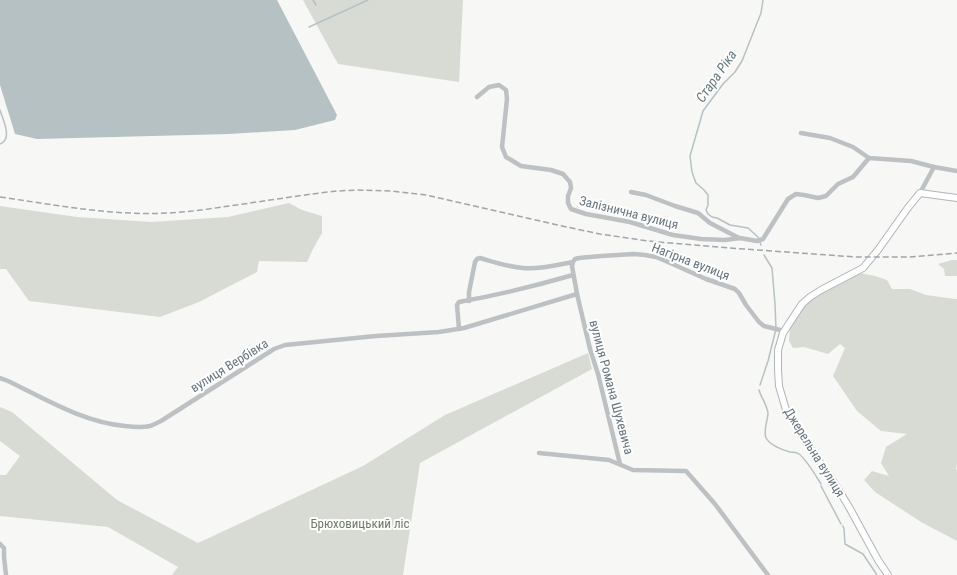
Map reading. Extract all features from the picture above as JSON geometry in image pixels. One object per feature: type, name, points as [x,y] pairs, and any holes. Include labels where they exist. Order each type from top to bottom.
[{"type":"street","name":"Залізнична вулиця","points":[[477,97],[489,87],[499,85],[506,90],[507,99],[502,147],[506,157],[521,166],[551,170],[563,174],[570,182],[572,188],[568,196],[568,203],[572,209],[586,214],[630,222],[673,235],[701,239],[725,240],[740,238]]},
{"type":"street","points":[[801,133],[830,138],[853,147],[869,158],[911,161],[957,171]]},
{"type":"street","name":"Залізнична вулиця","points":[[631,192],[646,195],[698,213],[710,223],[740,238],[756,241],[763,240],[791,196],[796,194],[804,194],[818,198],[826,196],[838,184],[853,177],[869,158]]},
{"type":"street","name":"Джерельна вулиця","points":[[888,575],[832,479],[813,453],[786,410],[779,386],[778,350],[781,332],[805,301],[821,290],[863,268],[920,193],[934,167]]},
{"type":"street","points":[[920,193],[957,198]]},
{"type":"street","name":"Нагірна вулиця","points":[[469,300],[469,292],[475,262],[480,258],[501,264],[531,268],[573,262],[575,259],[579,258],[634,254],[645,255],[656,257],[706,279],[735,289],[759,322],[764,326],[781,332]]},
{"type":"street","name":"вулиця Романа Шухевича","points":[[573,262],[573,275],[577,294],[620,464],[633,470],[686,471],[712,501],[768,575]]},
{"type":"street","points":[[459,328],[457,305],[459,302],[493,296],[573,275]]},
{"type":"street","name":"вулиця Вербівка","points":[[0,378],[97,421],[133,427],[150,426],[161,421],[274,349],[285,345],[376,336],[440,332],[459,328],[577,294]]},
{"type":"street","points":[[539,453],[598,458],[620,464]]},
{"type":"street","points":[[0,544],[4,548],[2,557],[6,575]]},
{"type":"green space","points":[[303,0],[463,0],[459,82],[338,64]]},
{"type":"green space","points":[[289,203],[302,210],[322,216],[322,233],[307,262],[259,261],[257,272],[199,302],[160,317],[29,301],[6,269],[0,269],[0,206],[77,217],[151,222],[228,217]]},
{"type":"green space","points":[[957,260],[957,276],[945,276],[944,269],[938,264]]},
{"type":"green space","points":[[860,273],[887,280],[892,289],[910,289],[926,295],[957,299],[957,541],[921,522],[875,492],[864,480],[872,471],[889,476],[881,463],[886,447],[907,434],[881,431],[857,411],[833,376],[845,348],[840,344],[828,354],[804,347],[793,348],[789,341],[790,325],[805,301]]},
{"type":"green space","name":"Брюховицький ліс","points":[[588,353],[592,369],[420,463],[403,575],[172,575],[178,567],[108,527],[0,516],[0,475],[6,475],[20,456],[0,441],[0,407],[12,412],[117,500],[198,543],[363,466],[445,415]]},
{"type":"shaded area","points":[[0,0],[277,0],[337,115],[335,120],[295,130],[229,134],[37,139],[15,134],[0,85]]},
{"type":"waterway","points":[[313,0],[316,5]]},
{"type":"waterway","points":[[309,27],[368,0]]},
{"type":"waterway","name":"Стара Ріка","points":[[761,245],[758,237],[748,228],[730,225],[708,214],[706,210],[708,205],[708,195],[696,183],[692,172],[690,156],[703,111],[723,84],[735,72],[742,61],[761,13],[763,0]]},
{"type":"waterway","points":[[0,110],[7,134],[4,142],[0,144]]},
{"type":"waterway","name":"Стара Ріка","points":[[760,385],[776,329],[772,268],[764,255]]},
{"type":"waterway","name":"Стара Ріка","points":[[759,390],[768,413],[765,432],[766,438],[776,447],[790,452],[796,452],[802,456],[821,484]]},
{"type":"waterway","name":"Стара Ріка","points":[[821,486],[841,524]]},
{"type":"waterway","name":"Стара Ріка","points":[[843,526],[845,544],[863,554],[877,575]]},
{"type":"railway","points":[[0,197],[84,209],[148,214],[176,213],[337,191],[391,191],[426,195],[600,234],[648,241],[856,257],[909,257],[957,253]]}]
